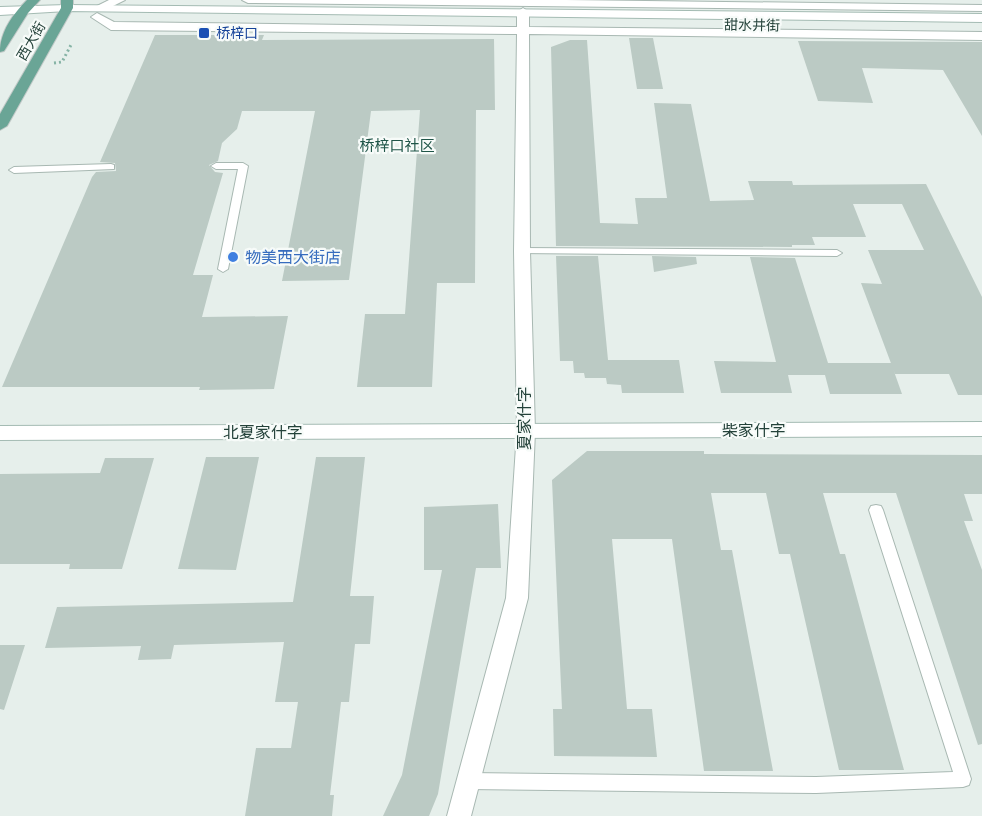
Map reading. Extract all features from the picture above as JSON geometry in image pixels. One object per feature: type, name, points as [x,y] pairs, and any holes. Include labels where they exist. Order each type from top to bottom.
[{"type":"main road","name":"西大街","points":[[0,48],[22,5],[34,0]]},
{"type":"main road","name":"西大街","points":[[0,126],[67,6]]},
{"type":"street","points":[[99,12],[119,0]]},
{"type":"street","points":[[248,0],[982,36]]},
{"type":"street","points":[[0,11],[22,5],[67,6],[99,12],[523,14]]},
{"type":"street","points":[[99,12],[111,26],[523,14],[982,8]]},
{"type":"street","name":"甜水井街","points":[[523,14],[982,18]]},
{"type":"street","name":"甜水井街","points":[[523,14],[982,28]]},
{"type":"street","name":"夏家什字","points":[[459,816],[517,598],[526,431],[522,251],[523,14]]},
{"type":"street","name":"柴家什字","points":[[526,431],[982,429]]},
{"type":"street","name":"北夏家什字","points":[[0,433],[526,431]]},
{"type":"lane","points":[[216,165],[243,166],[223,269]]},
{"type":"lane","points":[[14,170],[111,168]]},
{"type":"lane","points":[[522,251],[837,253]]},
{"type":"lane","points":[[468,781],[816,784],[963,779],[876,510]]},
{"type":"path","points":[[62,62],[72,44]]},
{"type":"building","points":[[155,35],[264,35],[262,40],[494,39],[495,110],[476,110],[475,283],[437,283],[432,387],[357,387],[365,314],[405,314],[420,110],[371,111],[349,280],[282,281],[315,111],[242,111],[237,129],[222,143],[218,161],[209,165],[215,172],[223,173],[193,275],[213,275],[202,317],[288,316],[274,389],[2,387],[92,177],[96,172],[116,171],[115,163],[100,162]]},
{"type":"building","points":[[629,38],[653,38],[663,89],[637,89]]},
{"type":"building","points":[[570,40],[587,40],[600,223],[638,224],[635,198],[667,198],[654,103],[691,104],[710,201],[754,200],[748,181],[792,181],[793,185],[926,184],[982,297],[982,395],[958,395],[949,374],[895,374],[861,283],[882,284],[868,250],[924,250],[902,204],[853,204],[866,237],[812,237],[815,245],[792,245],[792,247],[556,246],[551,47]]},
{"type":"building","points":[[798,41],[982,42],[982,136],[943,70],[862,68],[873,103],[818,101]]},
{"type":"building","points":[[556,256],[598,256],[608,360],[679,360],[684,393],[622,393],[621,385],[607,384],[606,378],[585,378],[584,373],[574,373],[573,361],[560,361]]},
{"type":"building","points":[[652,256],[696,257],[697,264],[654,272]]},
{"type":"building","points":[[750,257],[795,258],[828,363],[891,363],[902,394],[830,394],[825,375],[788,375],[792,393],[721,393],[714,361],[776,362]]},
{"type":"building","points":[[587,451],[704,451],[704,454],[982,455],[982,494],[964,494],[973,521],[964,521],[982,570],[982,744],[978,745],[896,493],[823,493],[840,554],[845,554],[904,770],[839,770],[790,554],[779,554],[766,493],[711,493],[721,550],[732,550],[773,771],[704,771],[672,539],[612,539],[627,709],[652,709],[657,757],[554,756],[553,709],[562,709],[552,480]]},
{"type":"building","points":[[206,457],[259,457],[236,570],[178,569]]},
{"type":"building","points":[[316,457],[365,457],[350,596],[374,596],[370,644],[355,644],[349,702],[341,702],[330,795],[334,795],[332,816],[245,816],[256,748],[291,748],[298,702],[275,702],[284,642],[174,645],[171,659],[138,660],[141,646],[45,648],[57,607],[293,602]]},
{"type":"building","points":[[105,458],[154,458],[122,569],[69,569],[70,564],[0,564],[0,474],[100,473]]},
{"type":"building","points":[[498,504],[501,568],[476,568],[438,794],[429,816],[383,816],[402,775],[442,570],[424,570],[424,507]]},
{"type":"building","points":[[0,645],[25,645],[4,710],[0,709]]},
{"type":"place","name":"桥梓口","points":[[204,33]]},
{"type":"place","name":"物美西大街店","points":[[233,257]]},
{"type":"district","name":"桥梓口社区","points":[[397,146]]}]
